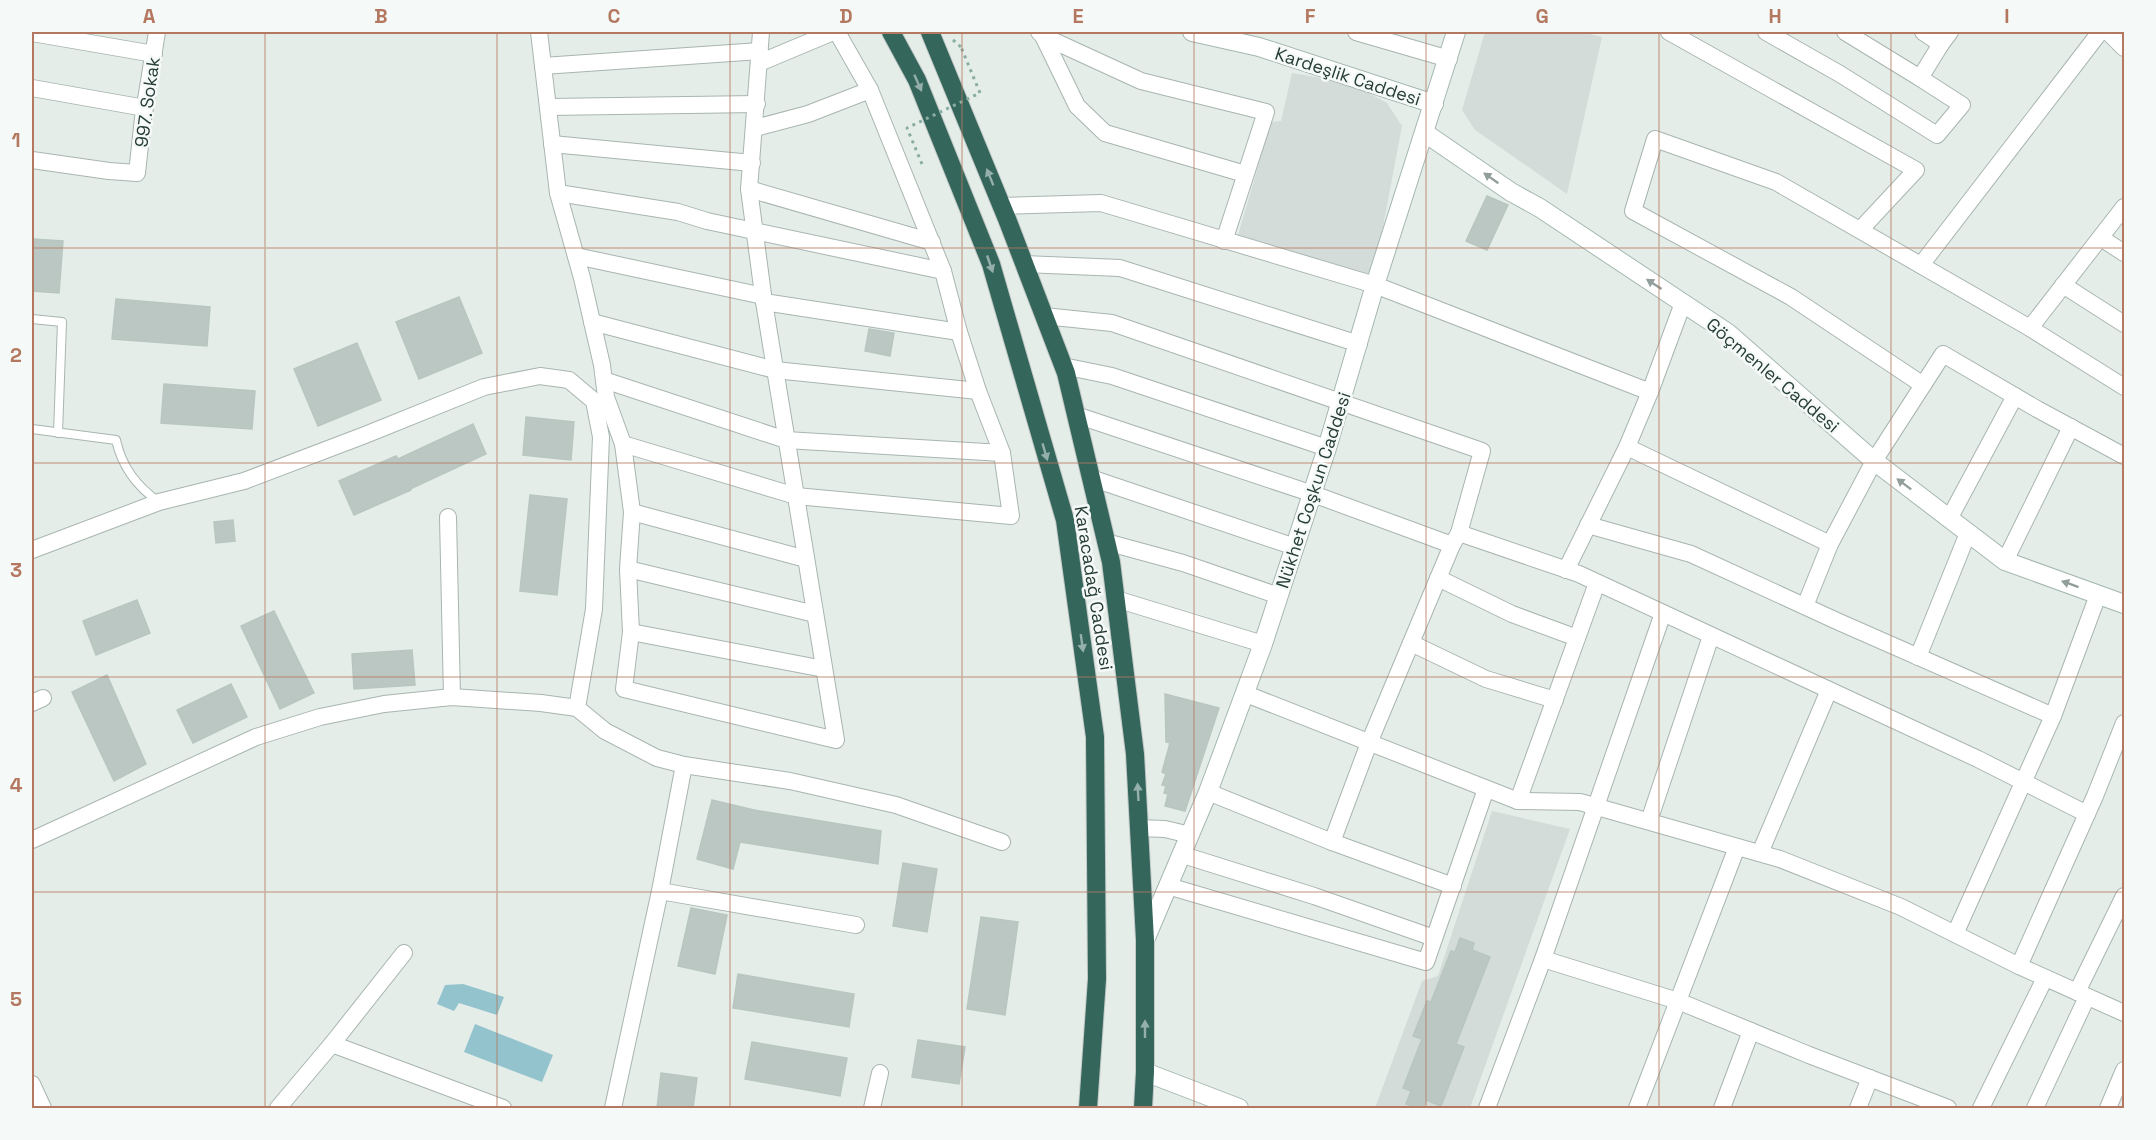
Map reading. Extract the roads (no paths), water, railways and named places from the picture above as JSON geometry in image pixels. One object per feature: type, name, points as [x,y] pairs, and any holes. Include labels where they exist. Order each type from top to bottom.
[{"type":"highway","name":"Karacadağ Caddesi","points":[[891,32],[917,80],[991,264],[1065,520],[1095,737],[1097,979],[1088,1108]]},
{"type":"highway","name":"Karacadağ Caddesi","points":[[930,32],[1063,366],[1106,542],[1116,599],[1136,754],[1145,940],[1143,1108]]},
{"type":"street","name":"997. Sokak","points":[[32,159],[137,173],[157,32]]},
{"type":"street","points":[[539,32],[558,193],[592,322],[602,365],[606,397],[623,444],[632,512],[628,569],[631,632],[624,689],[836,740],[786,440],[749,189],[761,32]]},
{"type":"street","points":[[543,66],[760,57],[835,32],[870,90],[943,271],[978,391],[1002,453],[1011,516],[796,496],[623,444]]},
{"type":"street","name":"Kardeşlik Caddesi","points":[[1192,32],[1259,46],[1434,104]]},
{"type":"street","points":[[1356,32],[1449,59]]},
{"type":"street","name":"Nükhet Coşkun Caddesi","points":[[1145,940],[1183,855],[1263,645],[1313,494],[1375,285],[1456,32]]},
{"type":"street","points":[[1669,32],[1916,170],[1860,230]]},
{"type":"street","points":[[1766,32],[1840,74],[1937,135],[1962,105],[1845,32]]},
{"type":"street","points":[[1920,78],[1945,38],[1923,32]]},
{"type":"street","points":[[1921,265],[2100,32]]},
{"type":"street","points":[[2108,32],[2124,48]]},
{"type":"street","points":[[32,33],[154,54]]},
{"type":"street","points":[[1041,34],[1141,81],[1266,112],[1224,241]]},
{"type":"street","points":[[1041,34],[1077,106],[1105,133],[1245,174]]},
{"type":"street","points":[[32,88],[145,108]]},
{"type":"street","points":[[754,128],[808,114],[870,90]]},
{"type":"street","points":[[548,107],[757,104]]},
{"type":"street","name":"Göçmenler Caddesi","points":[[1425,132],[1511,192],[1540,208],[1728,333],[1874,461],[2005,561],[2124,604]]},
{"type":"street","points":[[1923,385],[1791,297],[1633,211],[1655,139],[1776,182],[2030,327],[2124,387]]},
{"type":"street","points":[[552,144],[752,163]]},
{"type":"street","points":[[749,189],[932,242]]},
{"type":"street","points":[[558,193],[678,212],[707,221],[943,271]]},
{"type":"street","points":[[1001,206],[1101,203],[1375,285],[1650,392]]},
{"type":"street","points":[[2030,327],[2124,207]]},
{"type":"street","points":[[2101,238],[2124,253]]},
{"type":"street","points":[[576,256],[666,274],[764,299],[959,332]]},
{"type":"street","points":[[1024,264],[1120,268],[1359,344]]},
{"type":"street","points":[[2063,285],[2124,324]]},
{"type":"street","points":[[1566,570],[1627,447],[1683,303]]},
{"type":"street","points":[[1044,316],[1112,323],[1482,451],[1456,539],[1369,743],[1332,842]]},
{"type":"street","points":[[592,322],[775,370],[978,391]]},
{"type":"street","points":[[1805,606],[1830,544],[1874,461],[1943,354],[2124,456]]},
{"type":"street","points":[[1063,366],[1112,376],[1327,448]]},
{"type":"street","points":[[32,550],[159,502],[244,481],[484,387],[540,376],[569,380],[594,401],[601,437],[594,609],[578,708]]},
{"type":"street","points":[[604,380],[786,440],[1002,453]]},
{"type":"street","points":[[1949,519],[2014,396]]},
{"type":"street","points":[[1076,415],[1313,494],[1456,539],[1566,570],[1829,690],[2087,814]]},
{"type":"street","points":[[2005,561],[2071,427]]},
{"type":"street","points":[[1627,447],[1830,544]]},
{"type":"street","points":[[1091,478],[1295,547]]},
{"type":"street","points":[[632,512],[806,559]]},
{"type":"street","points":[[448,517],[452,697]]},
{"type":"street","points":[[1588,525],[1691,554],[2053,716]]},
{"type":"street","points":[[1918,657],[1968,533]]},
{"type":"street","points":[[1106,542],[1183,563],[1279,596]]},
{"type":"street","points":[[628,569],[815,614]]},
{"type":"street","points":[[1438,578],[1512,614],[1577,638]]},
{"type":"street","points":[[1518,801],[1597,583]]},
{"type":"street","points":[[1955,934],[2025,783],[2053,716],[2098,595]]},
{"type":"street","points":[[1116,599],[1263,645]]},
{"type":"street","points":[[1486,1108],[1543,959],[1663,613]]},
{"type":"street","points":[[631,632],[824,669]]},
{"type":"street","points":[[1649,821],[1711,636]]},
{"type":"street","points":[[1411,643],[1486,679],[1555,700]]},
{"type":"street","points":[[1760,853],[1829,690]]},
{"type":"street","points":[[1246,694],[1518,801],[1580,802],[1780,859],[1901,907],[2019,966],[2124,1013]]},
{"type":"street","points":[[32,840],[256,737],[331,715],[384,704],[452,697],[578,708],[605,731],[657,758],[684,765],[790,781],[896,805],[1002,842]]},
{"type":"street","points":[[2019,966],[2087,814],[2124,723]]},
{"type":"street","points":[[613,1108],[660,891],[684,765]]},
{"type":"street","points":[[1168,886],[1426,962],[1486,789]]},
{"type":"street","points":[[1208,792],[1332,842],[1453,886]]},
{"type":"street","points":[[1139,828],[1165,829],[1190,835]]},
{"type":"street","points":[[1637,1108],[1737,847]]},
{"type":"street","points":[[1183,855],[1314,896],[1434,938]]},
{"type":"street","points":[[660,891],[856,926]]},
{"type":"street","points":[[2035,1108],[2124,896]]},
{"type":"street","points":[[278,1108],[404,953]]},
{"type":"street","points":[[1543,959],[1678,1000],[1948,1108]]},
{"type":"street","points":[[1982,1108],[2045,978]]},
{"type":"street","points":[[1722,1108],[1751,1031]]},
{"type":"street","points":[[332,1044],[503,1108]]},
{"type":"street","points":[[2108,1108],[2124,1070]]},
{"type":"street","points":[[1145,1072],[1220,1105],[1239,1108]]},
{"type":"street","points":[[872,1108],[880,1073]]},
{"type":"street","points":[[1858,1108],[1870,1078]]},
{"type":"street","points":[[32,1084],[43,1108]]},
{"type":"lane","points":[[32,319],[62,322],[58,433]]},
{"type":"lane","points":[[32,429],[116,440],[119,454],[131,477],[148,495],[159,502]]},
{"type":"water","points":[[463,984],[504,997],[497,1015],[459,1003],[454,1011],[437,1004],[445,985]]},
{"type":"water","points":[[475,1024],[553,1055],[542,1082],[464,1052]]}]
